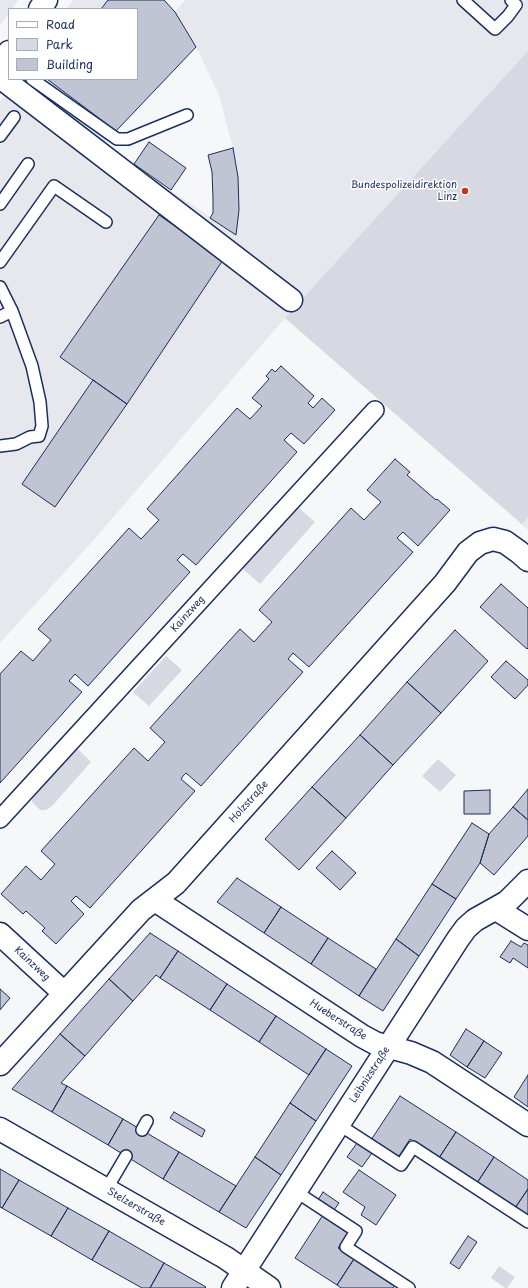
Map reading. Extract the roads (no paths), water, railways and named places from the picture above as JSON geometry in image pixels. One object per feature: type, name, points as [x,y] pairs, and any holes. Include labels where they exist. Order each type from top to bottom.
[{"type":"street","points":[[25,80],[291,300]]},
{"type":"street","name":"Kainzweg","points":[[0,819],[376,410]]},
{"type":"street","name":"Holzstraße","points":[[0,1064],[141,910],[176,883],[445,583],[468,552],[480,543],[493,539],[505,542],[528,560]]},
{"type":"street","name":"Leibnizstraße","points":[[238,1280],[466,928],[475,920],[507,902],[528,882]]},
{"type":"street","name":"Hueberstraße","points":[[155,900],[362,1036],[375,1043],[411,1053],[432,1062],[528,1125]]},
{"type":"street","points":[[496,909],[528,929]]},
{"type":"street","name":"Kainzweg","points":[[0,934],[64,994]]},
{"type":"street","name":"Stelzerstraße","points":[[0,1129],[226,1258],[238,1280],[269,1288]]},
{"type":"lane","points":[[463,0],[494,28],[508,16],[516,5],[511,0]]},
{"type":"lane","points":[[33,80],[117,139],[128,139],[187,115]]},
{"type":"lane","points":[[0,136],[14,117]]},
{"type":"lane","points":[[0,204],[28,164]]},
{"type":"lane","points":[[0,262],[54,186],[106,222]]},
{"type":"lane","points":[[0,287],[12,311],[32,366],[40,402],[42,426],[39,436],[30,437],[16,444],[0,446]]},
{"type":"lane","points":[[0,317],[12,311]]},
{"type":"lane","points":[[338,1124],[401,1165],[413,1147],[528,1222]]},
{"type":"lane","points":[[106,1190],[126,1156]]},
{"type":"lane","points":[[295,1191],[356,1232],[346,1247],[409,1288]]},
{"type":"place","name":"Bundespolizeidirektion Linz","points":[[465,191]]}]
